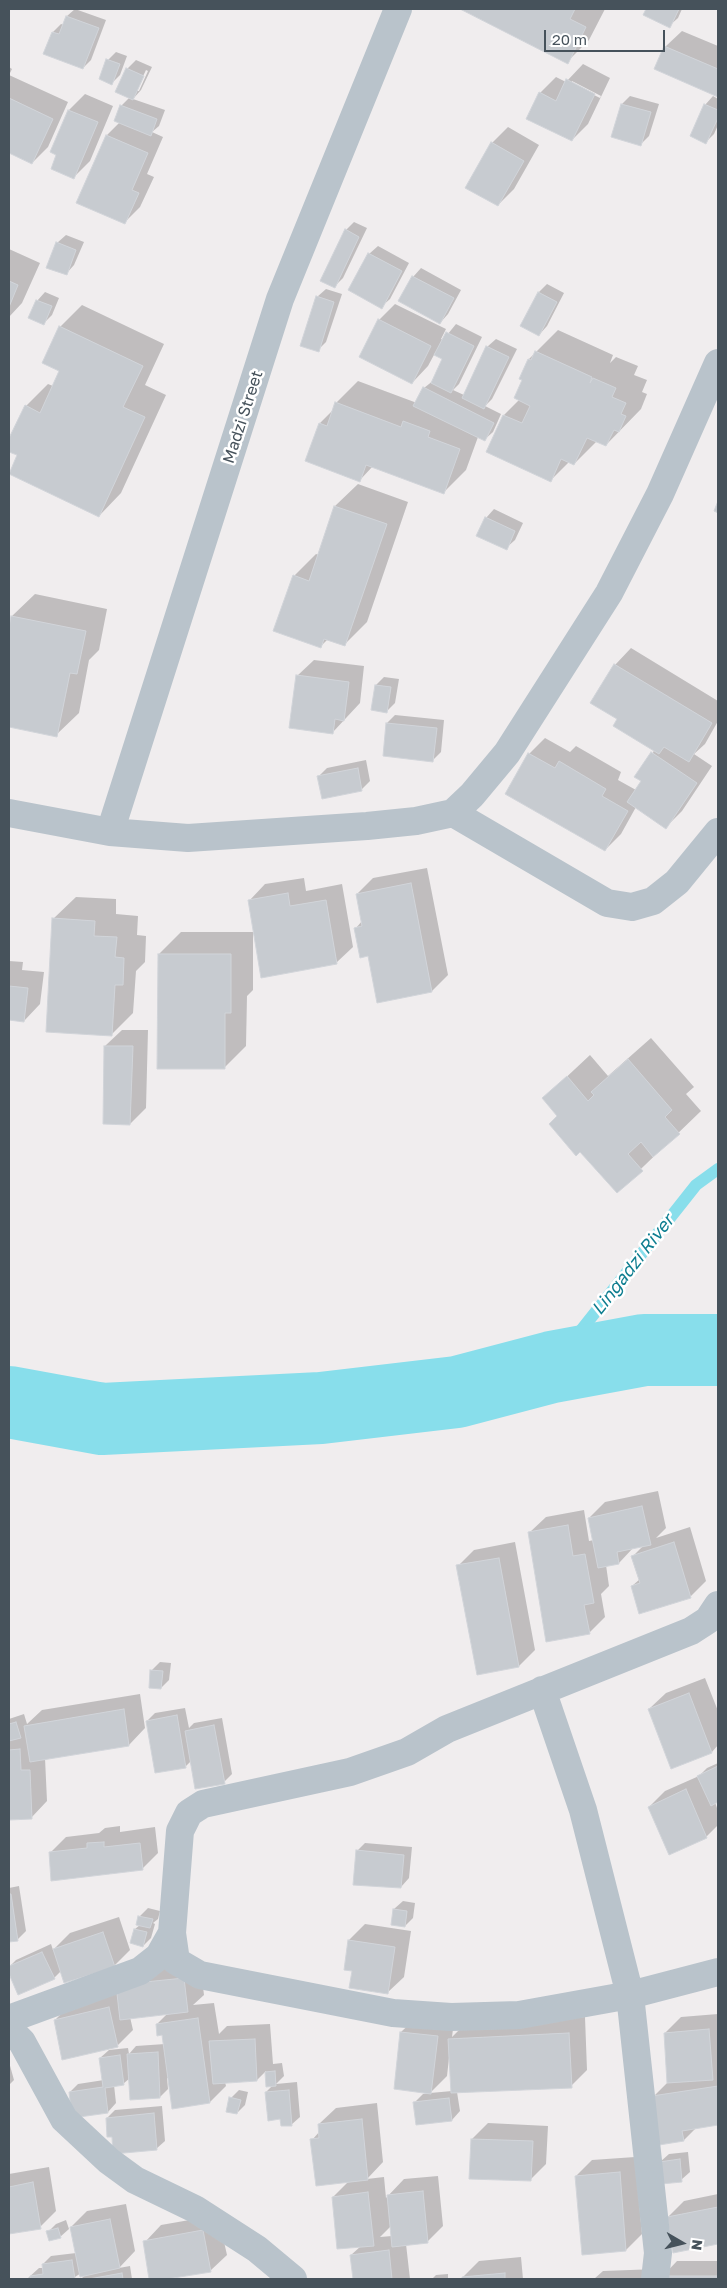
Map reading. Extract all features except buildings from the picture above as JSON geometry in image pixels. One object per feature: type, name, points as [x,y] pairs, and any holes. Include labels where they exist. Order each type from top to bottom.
[{"type":"street","name":"Madzi Street","points":[[110,832],[280,299],[398,9]]},
{"type":"street","points":[[9,813],[110,832],[188,838],[367,826],[416,821],[453,813],[472,795],[507,754],[608,593],[660,494],[718,363]]},
{"type":"street","points":[[453,813],[607,903],[632,907],[654,902],[677,882],[718,832]]},
{"type":"street","points":[[718,1605],[708,1620],[691,1631],[448,1729],[407,1752],[350,1772],[203,1804],[196,1808],[189,1813],[180,1831],[172,1933],[176,1961],[200,1975],[393,2013],[451,2017],[519,2015],[630,1995],[718,1972]]},
{"type":"street","points":[[542,1690],[584,1810],[630,1995],[658,2253],[655,2279]]},
{"type":"street","points":[[9,2019],[140,1971],[159,1956],[172,1933]]},
{"type":"street","points":[[9,2029],[22,2042],[64,2119],[109,2161],[135,2180],[195,2209],[257,2249],[293,2279]]},
{"type":"waterway","name":"Lingadzi River","points":[[552,1367],[696,1185],[718,1169]]},
{"type":"waterway","points":[[9,1402],[102,1419],[321,1408],[457,1392],[552,1367],[644,1350],[718,1350]]}]
